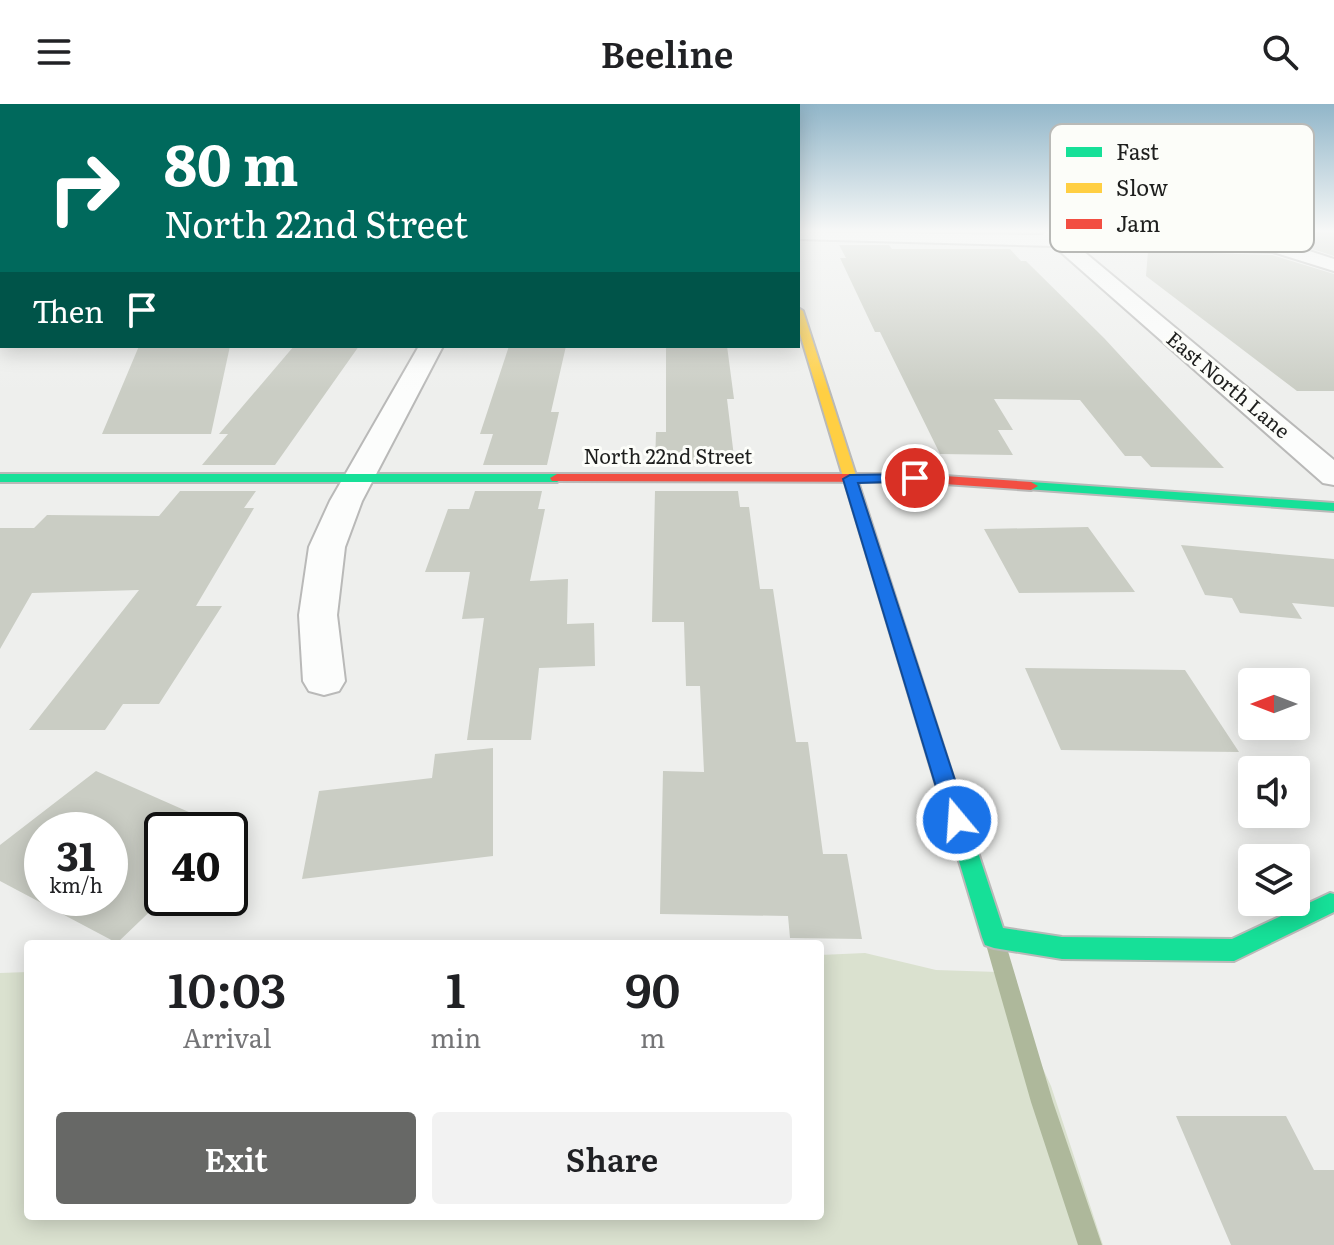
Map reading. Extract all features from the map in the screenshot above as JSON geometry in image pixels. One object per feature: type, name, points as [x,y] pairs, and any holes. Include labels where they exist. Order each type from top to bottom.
[{"type":"street","name":"East North Lane","points":[[1111,285],[1334,476]]},
{"type":"street","points":[[800,317],[994,937],[1062,948],[1234,950],[1330,903]]},
{"type":"street","points":[[324,681],[318,615],[327,547],[358,480],[430,348]]},
{"type":"street","name":"North 22nd Street","points":[[0,478],[915,478],[1024,484],[1237,503],[1334,507]]},
{"type":"green space","points":[[865,953],[936,970],[998,972],[1051,1086],[1103,1245],[0,1245],[0,973],[24,972],[24,1220],[824,1220],[824,955]]},
{"type":"building","points":[[853,285],[1051,285],[1104,338],[1224,468],[1151,467],[1141,456],[1125,456],[1080,400],[994,399],[1013,430],[998,430],[1013,455],[940,454],[880,332],[875,332]]},
{"type":"building","points":[[1158,285],[1334,285],[1334,391],[1297,391]]},
{"type":"building","points":[[138,348],[230,348],[211,434],[102,434]]},
{"type":"building","points":[[292,348],[358,348],[275,465],[202,465],[228,434],[219,434]]},
{"type":"building","points":[[508,348],[566,348],[551,412],[559,412],[547,465],[483,465],[493,434],[480,434]]},
{"type":"building","points":[[666,348],[727,348],[734,399],[727,399],[735,465],[655,465],[656,432],[666,432]]},
{"type":"building","points":[[180,491],[256,491],[244,508],[254,508],[196,606],[222,606],[159,704],[123,704],[105,730],[29,730],[139,590],[32,593],[0,649],[0,528],[34,528],[47,515],[159,516]]},
{"type":"building","points":[[475,491],[542,491],[538,509],[545,509],[530,581],[568,579],[567,624],[594,623],[595,666],[539,668],[531,740],[467,740],[484,618],[462,619],[470,572],[425,572],[448,509],[469,509]]},
{"type":"building","points":[[655,491],[738,491],[740,507],[749,507],[760,589],[773,589],[796,742],[808,742],[823,854],[847,854],[862,939],[790,938],[788,916],[660,914],[663,771],[704,772],[700,686],[686,686],[684,622],[652,622]]},
{"type":"building","points":[[1088,527],[1135,592],[1019,593],[984,529]]},
{"type":"building","points":[[1181,545],[1334,559],[1334,607],[1292,603],[1302,619],[1240,613],[1232,598],[1205,595]]},
{"type":"building","points":[[1025,668],[1185,670],[1239,752],[1061,750]]},
{"type":"building","points":[[493,748],[493,856],[302,879],[319,791],[432,778],[435,754]]},
{"type":"building","points":[[96,771],[188,812],[144,812],[145,916],[120,940],[111,940],[66,916],[128,916],[128,812],[43,812]]},
{"type":"building","points":[[24,826],[24,894],[0,881],[0,845]]},
{"type":"building","points":[[1176,1116],[1286,1116],[1314,1170],[1334,1170],[1334,1245],[1231,1245]]},
{"type":"waterway","points":[[997,948],[1042,1102],[1090,1245]]},
{"type":"traffic: fast","points":[[0,478],[557,478]]},
{"type":"traffic: fast","points":[[1031,486],[1334,507]]},
{"type":"traffic: fast","points":[[949,795],[994,937],[1062,948],[1234,950],[1330,903]]},
{"type":"traffic: slow","points":[[800,317],[949,795]]},
{"type":"traffic: jam","points":[[557,478],[915,478],[1031,486]]},
{"type":"route","points":[[915,478],[850,479],[957,820]]}]
